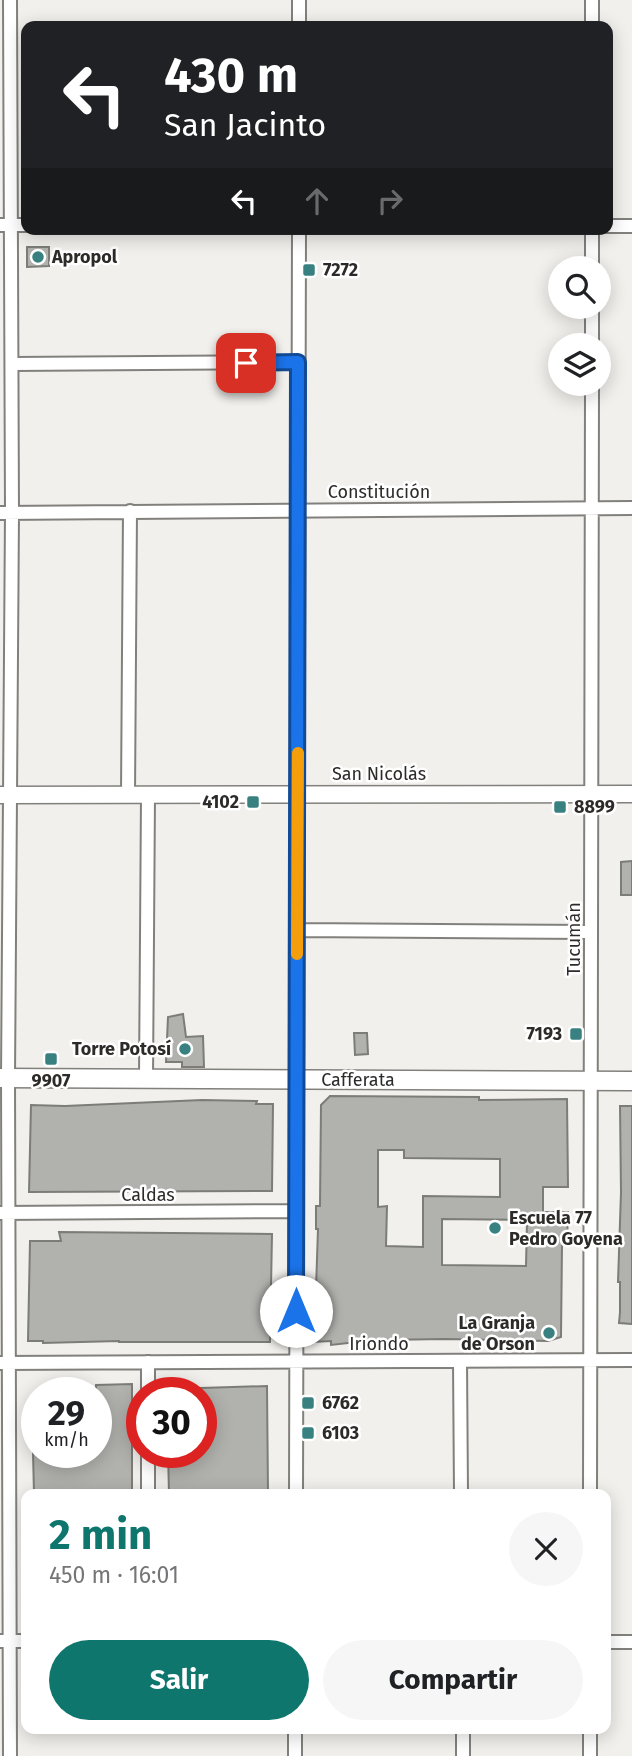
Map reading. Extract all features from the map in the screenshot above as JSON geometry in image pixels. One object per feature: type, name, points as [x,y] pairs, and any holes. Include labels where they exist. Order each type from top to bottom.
[{"type":"main road","name":"Cafferata","points":[[4,1078],[632,1081]]},
{"type":"street","points":[[10,0],[6,225],[12,364],[6,513],[4,1078],[5,1641],[10,1756]]},
{"type":"street","points":[[299,0],[299,21]]},
{"type":"street","points":[[592,0],[592,21]]},
{"type":"street","points":[[613,226],[632,226]]},
{"type":"street","points":[[296,1489],[299,235]]},
{"type":"street","points":[[592,235],[592,256]]},
{"type":"street","points":[[12,364],[298,362]]},
{"type":"street","name":"Tucumán","points":[[590,1489],[592,396]]},
{"type":"street","name":"Constitución","points":[[6,513],[632,508]]},
{"type":"street","points":[[128,795],[130,511]]},
{"type":"street","points":[[146,1078],[148,794]]},
{"type":"street","name":"San Nicolás","points":[[5,795],[632,794]]},
{"type":"street","points":[[297,930],[591,932]]},
{"type":"street","name":"Caldas","points":[[4,1213],[296,1211]]},
{"type":"street","name":"Iriondo","points":[[5,1363],[632,1360]]},
{"type":"street","points":[[460,1361],[461,1489]]},
{"type":"street","points":[[148,1362],[148,1377]]},
{"type":"street","points":[[148,1468],[148,1489]]},
{"type":"street","points":[[611,1642],[632,1642]]},
{"type":"street","points":[[295,1734],[295,1756]]},
{"type":"street","points":[[463,1734],[463,1756]]},
{"type":"street","points":[[590,1734],[590,1756]]},
{"type":"building","name":"Apropol","points":[[27,247],[49,247],[49,266],[27,267]]},
{"type":"building","points":[[632,861],[632,895],[621,895],[621,862]]},
{"type":"building","name":"Torre Potosí","points":[[183,1014],[186,1037],[203,1036],[204,1067],[182,1067],[182,1062],[166,1062],[168,1017]]},
{"type":"building","points":[[354,1033],[367,1033],[368,1054],[355,1055]]},
{"type":"building","points":[[330,1096],[479,1097],[479,1100],[567,1099],[568,1187],[543,1187],[543,1212],[568,1212],[567,1245],[562,1245],[561,1337],[548,1341],[383,1340],[331,1345],[331,1341],[313,1342],[318,1229],[316,1206],[320,1206],[321,1105]],"holes":[[[378,1150],[404,1150],[404,1158],[500,1159],[500,1197],[423,1196],[423,1247],[386,1246],[387,1206],[378,1207]],[[442,1219],[527,1220],[526,1266],[442,1265]]]},
{"type":"building","points":[[202,1100],[273,1104],[272,1191],[29,1192],[31,1105]]},
{"type":"building","points":[[620,1106],[632,1106],[632,1324],[619,1323]]},
{"type":"building","points":[[59,1232],[272,1234],[270,1342],[28,1341],[30,1241],[61,1241]]},
{"type":"building","points":[[126,1384],[126,1468],[132,1468],[132,1489],[34,1489],[33,1468],[112,1468],[112,1385]]},
{"type":"building","points":[[267,1386],[268,1489],[169,1489],[168,1468],[217,1468],[217,1388]]},
{"type":"slow traffic","points":[[297,954],[298,753]]},
{"type":"place","name":"Apropol","points":[[38,257]]},
{"type":"place","name":"7272","points":[[309,270]]},
{"type":"place","name":"4102","points":[[253,802]]},
{"type":"place","name":"8899","points":[[560,807]]},
{"type":"place","name":"7193","points":[[576,1034]]},
{"type":"place","name":"Torre Potosí","points":[[185,1049]]},
{"type":"place","name":"9907","points":[[51,1059]]},
{"type":"place","name":"Escuela 77 Pedro Goyena","points":[[495,1228]]},
{"type":"place","name":"La Granja de Orson","points":[[549,1333]]},
{"type":"place","name":"6762","points":[[308,1403]]},
{"type":"place","name":"6103","points":[[308,1433]]},
{"type":"route","points":[[246,363],[298,362],[296,1311]]}]
